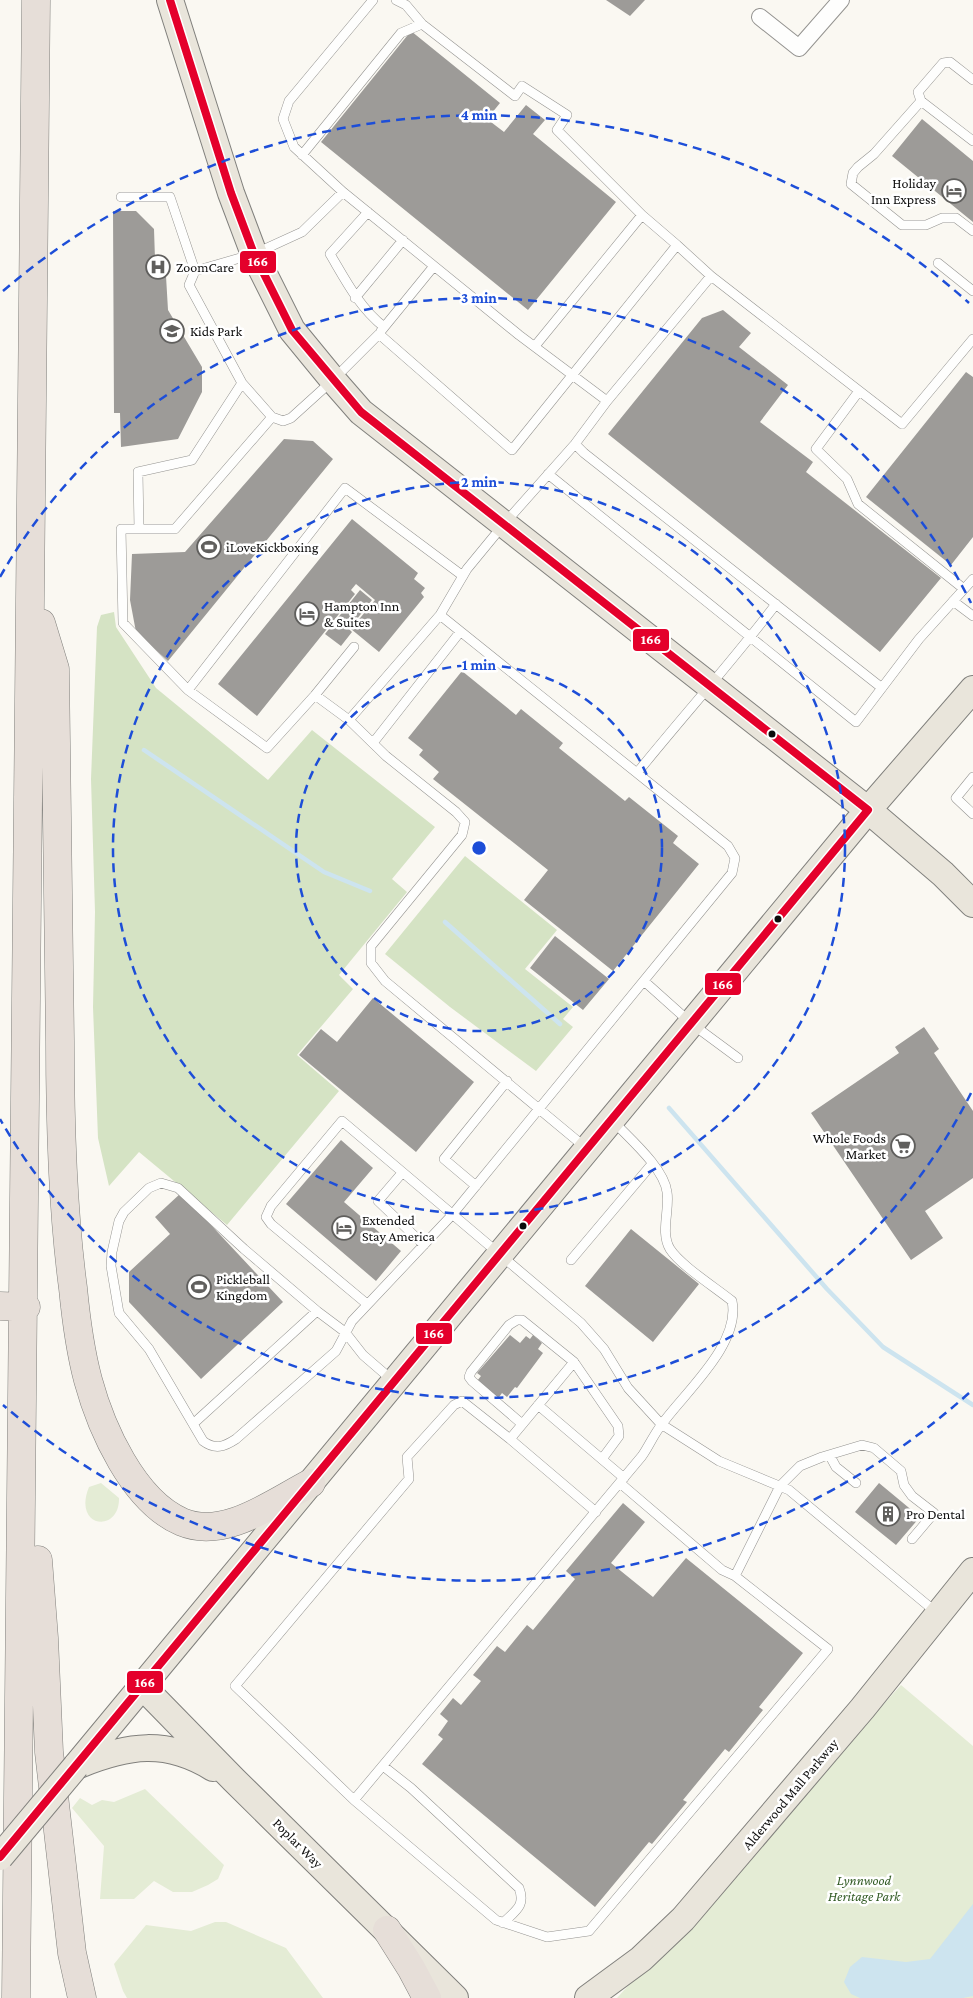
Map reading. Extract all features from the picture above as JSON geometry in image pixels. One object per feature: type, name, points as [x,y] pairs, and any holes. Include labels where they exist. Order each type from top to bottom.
[{"type":"highway","points":[[36,0],[33,597],[13,1306],[25,1394],[44,1638],[49,1752],[72,1952],[82,1998]]},
{"type":"highway","points":[[33,597],[55,669],[62,1165],[69,1263],[78,1332],[87,1378],[106,1428],[139,1487],[152,1502],[183,1522],[201,1527],[222,1526],[242,1519],[311,1483]]},
{"type":"highway","points":[[16,1998],[25,1394]]},
{"type":"highway","points":[[386,1930],[411,1968],[427,1998]]},
{"type":"main road","points":[[170,0],[231,193],[254,254],[292,330],[361,412],[868,810],[943,874],[973,904]]},
{"type":"main road","points":[[0,1857],[868,810],[973,689]]},
{"type":"main road","name":"Alderwood Mall Parkway","points":[[588,1998],[641,1959],[684,1919],[862,1709],[973,1571]]},
{"type":"main road","name":"Poplar Way","points":[[143,1686],[234,1780],[455,1998]]},
{"type":"main road","points":[[76,1766],[109,1753],[137,1748],[174,1750],[198,1758],[234,1780]]},
{"type":"street","points":[[760,17],[799,48],[841,0]]},
{"type":"lane","points":[[372,0],[289,100],[283,119],[294,147],[343,192],[519,335],[607,401]]},
{"type":"lane","points":[[396,0],[406,5],[422,24],[515,96],[522,86],[567,114],[557,130],[642,215],[711,276],[902,424],[972,342]]},
{"type":"lane","points":[[302,155],[401,33],[422,24]]},
{"type":"lane","points":[[973,80],[950,62],[943,63],[918,92],[921,101],[973,141]]},
{"type":"lane","points":[[921,101],[874,154],[858,167],[853,173],[851,184],[902,225],[926,225],[942,218],[956,218],[973,231]]},
{"type":"lane","points":[[195,271],[254,254],[302,232],[343,192]]},
{"type":"lane","points":[[122,197],[170,197],[195,271],[189,285],[242,383],[272,417],[283,421],[291,418],[333,380],[382,330],[434,266]]},
{"type":"lane","points":[[368,212],[330,254],[355,298],[382,330],[512,450],[677,245]]},
{"type":"lane","points":[[535,346],[642,215]]},
{"type":"lane","points":[[355,298],[403,240]]},
{"type":"lane","points":[[938,263],[973,291]]},
{"type":"lane","points":[[349,720],[440,615],[463,576],[504,524],[575,444],[607,401],[711,276]]},
{"type":"lane","points":[[139,529],[138,472],[192,460],[242,383]]},
{"type":"lane","points":[[859,391],[816,449],[847,479],[858,504],[964,589]]},
{"type":"lane","points":[[272,417],[175,528],[121,529],[123,623],[188,690],[268,748],[316,695],[354,646]]},
{"type":"lane","points":[[575,444],[882,688]]},
{"type":"lane","points":[[548,474],[856,722],[919,639],[973,579]]},
{"type":"lane","points":[[188,690],[345,488],[463,576]]},
{"type":"lane","points":[[953,601],[973,616]]},
{"type":"lane","points":[[637,773],[708,684],[750,637],[776,604]]},
{"type":"lane","points":[[394,1382],[364,1355],[345,1332],[317,1311],[244,1249],[178,1188],[161,1183],[149,1188],[124,1212],[119,1221],[113,1242],[112,1266],[119,1313],[149,1349],[203,1441],[211,1447],[225,1446],[236,1439],[336,1351],[345,1332],[352,1321],[452,1215],[732,873],[735,858],[728,846],[440,615]]},
{"type":"lane","points":[[373,743],[460,632]]},
{"type":"lane","points":[[316,695],[349,720],[386,756],[456,812],[465,822],[462,835],[371,946],[371,963],[385,981],[588,1149]]},
{"type":"lane","points":[[973,777],[956,798],[973,814]]},
{"type":"lane","points":[[644,981],[692,1024],[738,1058]]},
{"type":"lane","points":[[476,1186],[444,1159],[507,1081]]},
{"type":"lane","points":[[354,1800],[622,1481],[642,1456],[661,1424],[722,1346],[733,1317],[732,1301],[683,1262],[670,1249],[666,1228],[668,1193],[665,1183],[652,1164],[612,1120]]},
{"type":"lane","points":[[367,1304],[271,1224],[266,1216],[271,1206],[342,1121],[581,1323],[604,1348],[628,1388],[661,1424],[718,1461],[789,1490],[939,1614]]},
{"type":"lane","points":[[571,1260],[652,1164]]},
{"type":"lane","points":[[402,1173],[378,1201],[424,1245]]},
{"type":"lane","points":[[193,1424],[317,1311]]},
{"type":"lane","points":[[522,1424],[469,1377],[509,1325],[517,1320],[522,1320],[574,1362],[618,1426],[620,1436],[602,1459]]},
{"type":"lane","points":[[510,1439],[574,1362]]},
{"type":"lane","points":[[538,1405],[602,1459],[622,1481],[722,1570],[735,1576],[828,1650],[589,1931],[547,1938],[496,1920],[354,1800],[235,1686],[409,1480],[407,1457],[454,1405],[462,1401],[596,1512]]},
{"type":"lane","points":[[735,1576],[780,1486],[800,1466],[862,1445],[874,1448],[901,1471],[904,1485],[908,1491],[934,1514],[912,1539]]},
{"type":"lane","points":[[830,1456],[836,1467],[856,1483]]},
{"type":"lane","points":[[383,1766],[469,1841],[519,1888],[522,1903],[504,1923]]},
{"type":"green space","points":[[114,612],[116,627],[156,688],[268,780],[312,730],[435,827],[392,879],[407,892],[339,975],[353,989],[297,1055],[339,1091],[227,1225],[139,1152],[109,1186],[98,1138],[93,1007],[95,912],[91,779],[97,627],[101,615]]},
{"type":"green space","points":[[465,856],[557,930],[525,969],[573,1007],[563,1019],[573,1027],[536,1071],[450,1007],[385,954]]},
{"type":"green space","points":[[101,1483],[119,1498],[117,1510],[112,1517],[105,1521],[91,1518],[85,1501],[89,1487]]},
{"type":"green space","name":"Lynnwood Heritage Park","points":[[901,1685],[973,1746],[973,1998],[617,1998]]},
{"type":"green space","points":[[145,1789],[224,1865],[218,1879],[192,1892],[173,1892],[154,1881],[134,1899],[100,1899],[104,1846],[72,1808],[80,1798],[92,1805],[102,1800],[114,1802]]},
{"type":"green space","points":[[215,1922],[226,1922],[286,1948],[323,1998],[127,1998],[114,1964],[146,1925],[191,1931]]},
{"type":"water","points":[[973,1904],[973,1996],[963,1998],[860,1998],[851,1994],[844,1982],[850,1967],[862,1957],[906,1962],[930,1959]]},
{"type":"building","points":[[606,0],[645,0],[630,16]]},
{"type":"building","points":[[411,31],[500,103],[487,119],[504,132],[526,105],[545,120],[533,134],[616,202],[528,310],[321,142]]},
{"type":"building","name":"Holiday Inn Express","points":[[922,119],[973,161],[973,222],[892,156]]},
{"type":"building","points":[[113,211],[136,211],[154,229],[155,259],[165,259],[168,310],[202,367],[202,392],[178,439],[121,447],[120,413],[114,413]]},
{"type":"building","points":[[723,310],[751,333],[739,347],[788,385],[760,422],[813,462],[806,472],[941,578],[880,652],[608,434],[702,318]]},
{"type":"building","points":[[966,372],[973,377],[973,537],[951,565],[866,497]]},
{"type":"building","points":[[284,439],[313,441],[333,459],[168,661],[136,632],[130,600],[132,554],[185,552]]},
{"type":"building","name":"Hampton Inn & Suites","points":[[352,519],[418,573],[414,579],[425,588],[421,593],[424,597],[379,652],[351,629],[375,600],[356,584],[351,590],[355,594],[257,716],[218,684]]},
{"type":"building","points":[[360,590],[372,600],[349,629],[352,632],[341,646],[325,634]]},
{"type":"building","points":[[462,671],[516,715],[521,709],[563,743],[559,748],[625,801],[629,797],[678,836],[673,843],[699,864],[613,971],[524,900],[548,870],[433,779],[439,772],[419,755],[423,750],[408,738]]},
{"type":"building","points":[[555,936],[609,979],[583,1010],[530,968]]},
{"type":"building","points":[[373,998],[474,1082],[416,1152],[299,1055],[321,1029],[337,1042]]},
{"type":"building","name":"Whole Foods Market","points":[[924,1027],[939,1049],[934,1053],[973,1111],[973,1178],[925,1211],[943,1238],[911,1260],[811,1113],[899,1053],[895,1047]]},
{"type":"building","name":"Extended Stay America","points":[[341,1140],[373,1168],[344,1202],[401,1251],[376,1281],[286,1204]]},
{"type":"building","name":"Pickleball Kingdom","points":[[181,1193],[283,1302],[201,1379],[129,1302],[129,1272],[170,1234],[155,1217]]},
{"type":"building","points":[[631,1229],[699,1284],[653,1342],[585,1286]]},
{"type":"building","points":[[510,1335],[520,1343],[526,1336],[530,1339],[533,1335],[542,1343],[538,1349],[543,1353],[517,1388],[515,1387],[507,1397],[502,1393],[497,1400],[477,1381],[481,1376],[477,1373]]},
{"type":"building","name":"Pro Dental","points":[[879,1483],[920,1517],[896,1545],[855,1512]]},
{"type":"building","points":[[623,1503],[645,1522],[611,1563],[653,1597],[686,1558],[803,1653],[759,1707],[763,1710],[729,1752],[725,1749],[683,1800],[687,1802],[652,1844],[649,1842],[595,1907],[422,1764],[443,1739],[438,1735],[448,1721],[440,1714],[453,1698],[461,1705],[481,1681],[473,1675],[497,1646],[505,1652],[527,1625],[533,1630],[575,1579],[566,1571]]},
{"type":"waterway","points":[[144,750],[324,872],[370,891]]},
{"type":"waterway","points":[[445,922],[560,1024]]},
{"type":"waterway","points":[[669,1108],[827,1289],[883,1347],[973,1405]]},
{"type":"transit line","name":"166","points":[[170,0],[231,193],[254,254],[292,330],[361,412],[868,810]]},
{"type":"transit line","name":"166","points":[[0,1857],[868,810]]},
{"type":"place","name":"Holiday Inn Express","points":[[954,191]]},
{"type":"place","name":"ZoomCare","points":[[158,267]]},
{"type":"place","name":"Kids Park","points":[[172,331]]},
{"type":"place","name":"iLoveKickboxing","points":[[209,547]]},
{"type":"place","name":"Hampton Inn & Suites","points":[[307,614]]},
{"type":"place","name":"Whole Foods Market","points":[[903,1146]]},
{"type":"place","name":"Extended Stay America","points":[[344,1228]]},
{"type":"place","name":"Pickleball Kingdom","points":[[199,1287]]},
{"type":"place","name":"Pro Dental","points":[[888,1514]]}]
